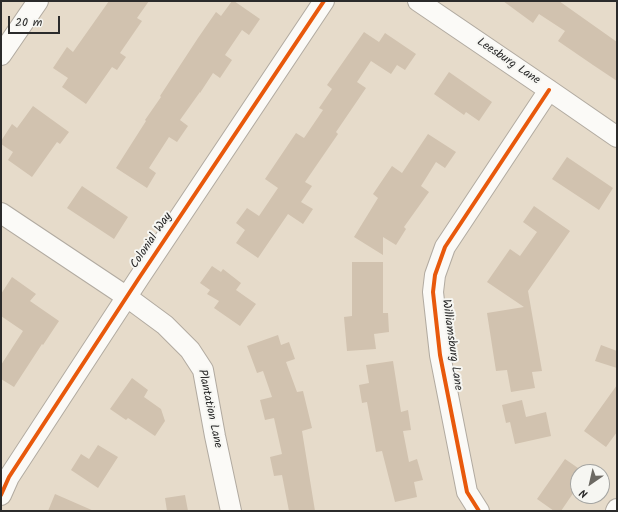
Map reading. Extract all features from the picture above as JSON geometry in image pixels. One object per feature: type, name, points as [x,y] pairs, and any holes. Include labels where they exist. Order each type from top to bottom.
[{"type":"street","points":[[1,55],[38,1]]},
{"type":"street","name":"Colonial Way","points":[[1,495],[9,477],[324,1]]},
{"type":"street","name":"Leesburg Lane","points":[[418,1],[617,138]]},
{"type":"street","name":"Williamsburg Lane","points":[[479,511],[467,492],[440,355],[433,292],[435,275],[445,247],[549,90]]},
{"type":"street","name":"Plantation Lane","points":[[1,213],[165,324],[190,350],[203,370],[231,511]]},
{"type":"building","points":[[109,1],[149,1],[137,18],[142,21],[120,53],[126,57],[117,70],[112,67],[86,104],[62,87],[68,78],[53,68],[67,47],[73,52]]},
{"type":"building","points":[[232,1],[260,19],[249,35],[242,30],[225,55],[232,60],[220,78],[213,73],[180,120],[188,126],[177,142],[169,137],[149,168],[156,173],[147,188],[116,168],[146,121],[145,120],[161,97],[160,96],[216,12],[221,16]]},
{"type":"building","points":[[503,1],[559,1],[617,42],[617,81],[558,41],[565,31],[539,14],[533,23]]},
{"type":"building","points":[[364,32],[379,42],[385,33],[416,54],[405,70],[397,65],[391,74],[371,61],[357,82],[366,88],[336,132],[338,134],[305,182],[312,186],[301,202],[313,209],[303,224],[288,214],[258,258],[236,243],[245,230],[236,223],[247,208],[259,216],[278,188],[265,179],[296,133],[304,138],[323,110],[319,108],[332,89],[327,85]]},
{"type":"building","points":[[449,72],[492,102],[479,121],[466,112],[464,115],[434,94]]},
{"type":"building","points":[[33,106],[69,132],[60,144],[57,142],[32,177],[8,160],[13,152],[1,144],[1,141],[12,124],[17,128]]},
{"type":"building","points":[[428,134],[456,152],[445,168],[436,162],[421,186],[429,192],[404,227],[406,229],[396,245],[383,237],[383,255],[354,237],[378,198],[373,194],[392,166],[402,173]]},
{"type":"building","points":[[567,157],[613,188],[599,210],[552,179]]},
{"type":"building","points":[[82,186],[128,217],[114,239],[67,208]]},
{"type":"building","points":[[534,206],[570,231],[528,291],[542,371],[532,372],[535,388],[511,392],[507,370],[496,371],[487,313],[524,307],[487,282],[510,249],[520,256],[537,232],[523,222]]},
{"type":"building","points":[[352,262],[383,262],[383,313],[388,313],[389,332],[374,334],[376,349],[347,351],[344,317],[352,316]]},
{"type":"building","points":[[212,266],[221,272],[223,269],[241,283],[236,290],[256,304],[240,326],[214,308],[219,301],[207,294],[210,290],[200,283]]},
{"type":"building","points":[[12,277],[36,294],[30,301],[59,321],[14,387],[1,379],[1,365],[23,331],[1,316],[1,294]]},
{"type":"building","points":[[278,335],[281,345],[289,342],[295,359],[286,362],[297,392],[303,391],[312,428],[302,431],[315,511],[289,511],[282,475],[274,476],[270,457],[282,454],[274,418],[265,420],[260,400],[272,397],[263,371],[257,373],[247,346]]},
{"type":"building","points":[[601,345],[617,351],[617,368],[595,361]]},
{"type":"building","points":[[393,361],[401,412],[408,410],[411,430],[403,431],[409,462],[417,459],[423,480],[414,482],[417,497],[395,502],[382,451],[376,452],[367,402],[362,403],[359,385],[369,383],[366,365]]},
{"type":"building","points":[[132,378],[148,390],[144,397],[161,409],[165,421],[155,436],[128,418],[126,420],[110,409]]},
{"type":"building","points":[[617,385],[617,432],[606,447],[584,431]]},
{"type":"building","points":[[522,400],[526,417],[546,412],[551,436],[515,444],[510,422],[506,423],[502,405]]},
{"type":"building","points":[[98,445],[118,457],[98,488],[71,470],[81,454],[89,459]]},
{"type":"building","points":[[565,459],[572,464],[570,464],[570,498],[561,511],[554,511],[537,499]]},
{"type":"building","points":[[55,494],[94,511],[48,511]]},
{"type":"building","points":[[185,495],[188,511],[167,511],[165,498]]},
{"type":"cycle path","points":[[1,495],[9,477],[139,278],[324,1]]},
{"type":"cycle path","points":[[479,511],[467,492],[440,355],[433,292],[435,275],[445,247],[549,90]]}]
